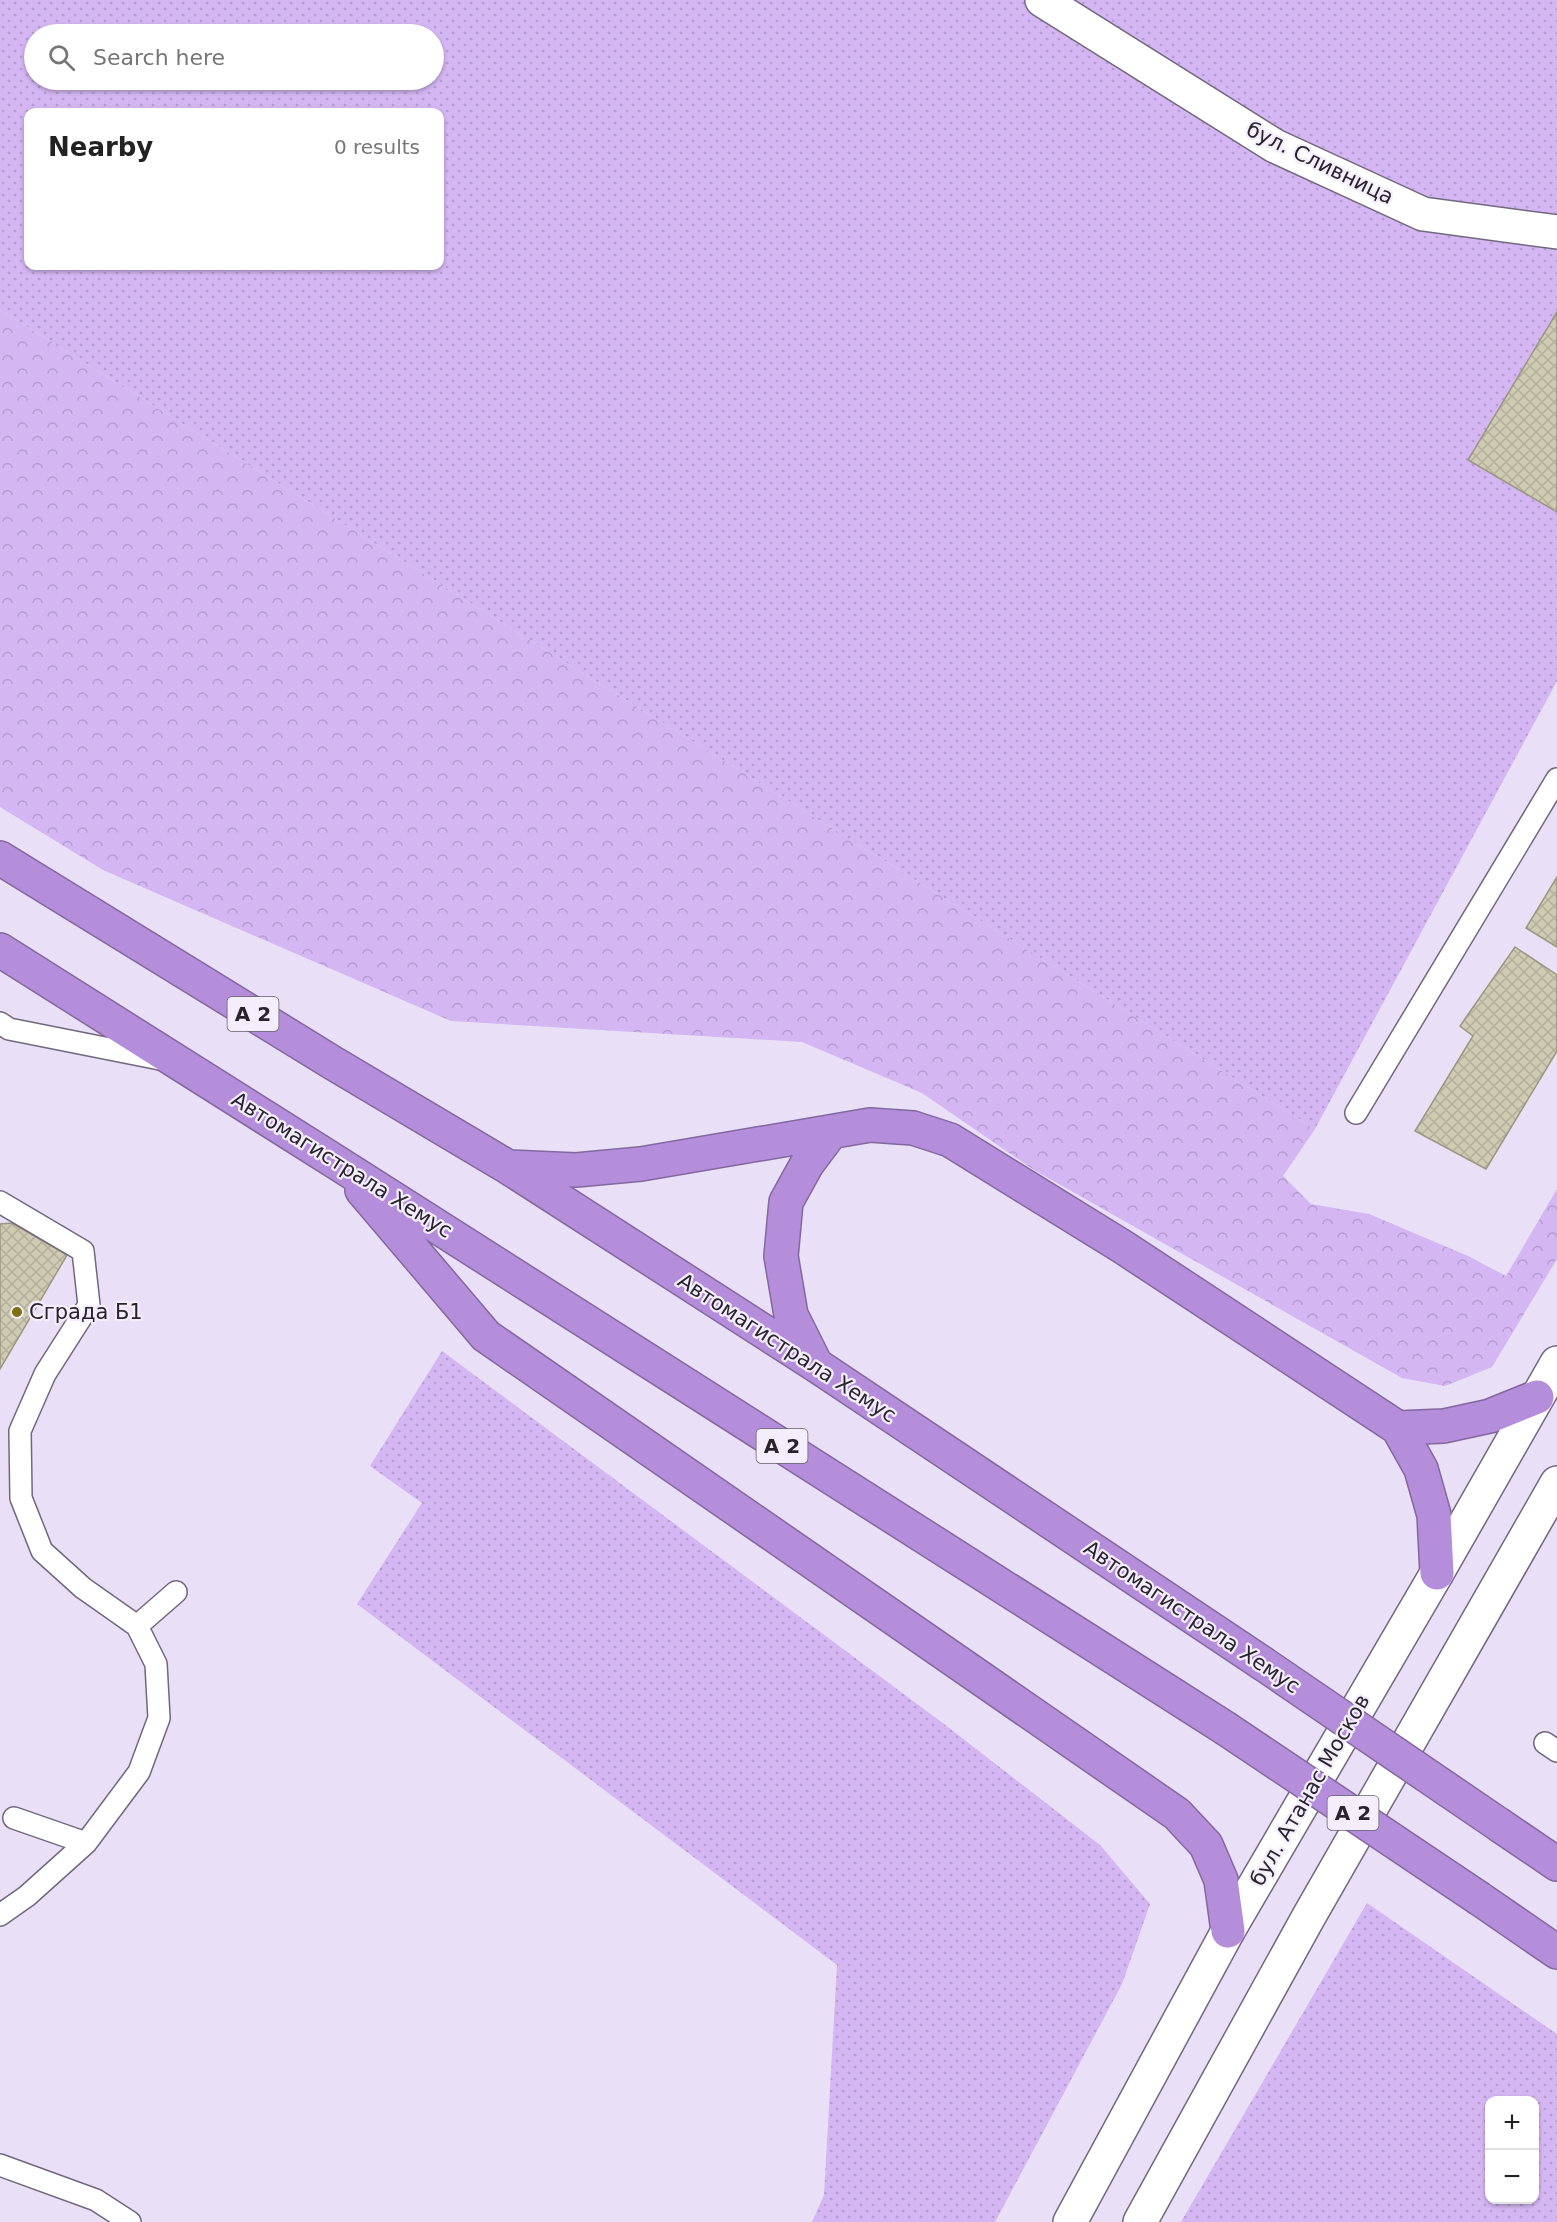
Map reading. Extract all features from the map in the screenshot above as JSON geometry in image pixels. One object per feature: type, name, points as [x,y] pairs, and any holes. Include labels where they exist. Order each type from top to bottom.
[{"type":"highway","name":"Автомагистрала Хемус","points":[[0,858],[333,1063],[508,1167],[816,1365],[1555,1862]]},
{"type":"highway","name":"Автомагистрала Хемус","points":[[0,950],[1225,1728],[1557,1952]]},
{"type":"highway","points":[[508,1167],[576,1170],[641,1164],[870,1125],[913,1128],[950,1140],[1123,1247],[1398,1428],[1421,1469],[1434,1515],[1437,1573]]},
{"type":"highway","points":[[816,1365],[791,1315],[781,1257],[786,1202],[807,1164],[831,1132]]},
{"type":"highway","points":[[339,1164],[486,1336],[1177,1814],[1206,1845],[1221,1880],[1228,1931]]},
{"type":"highway","points":[[1398,1428],[1444,1426],[1490,1416],[1537,1397]]},
{"type":"main road","name":"бул. Сливница","points":[[1042,0],[1275,146],[1423,214],[1557,232]]},
{"type":"main road","name":"бул. Атанас Москов","points":[[1070,2222],[1228,1931],[1557,1363]]},
{"type":"main road","points":[[1140,2222],[1308,1918],[1557,1484]]},
{"type":"lane","points":[[1356,1113],[1557,780]]},
{"type":"lane","points":[[0,1023],[9,1029],[181,1063]]},
{"type":"lane","points":[[0,1202],[83,1251],[89,1305],[45,1374],[20,1431],[21,1498],[42,1551],[83,1588],[137,1626],[156,1664],[159,1718],[139,1772],[86,1843],[27,1896],[0,1915]]},
{"type":"lane","points":[[137,1626],[176,1592]]},
{"type":"lane","points":[[14,1818],[86,1843]]},
{"type":"lane","points":[[0,2165],[96,2200],[130,2222]]},
{"type":"green space","points":[[0,0],[1557,0],[1557,681],[1315,1129],[0,310]]},
{"type":"green space","points":[[0,310],[1315,1129],[1283,1176],[1311,1204],[1369,1214],[1468,1256],[1506,1276],[1557,1189],[1557,1259],[1492,1367],[1445,1386],[1402,1378],[1034,1170],[922,1093],[802,1042],[451,1021],[103,870],[0,807]]},
{"type":"green space","points":[[442,1351],[944,1724],[1100,1845],[1150,1904],[1122,1984],[995,2222],[812,2222],[824,2195],[837,1965],[357,1604],[422,1503],[370,1466]]},
{"type":"green space","points":[[1367,1903],[1557,2034],[1557,2222],[1181,2222]]},
{"type":"building","points":[[1557,312],[1557,512],[1468,460]]},
{"type":"building","points":[[1557,877],[1557,947],[1526,928]]},
{"type":"building","points":[[1515,947],[1557,975],[1557,1051],[1486,1169],[1415,1131],[1473,1036],[1460,1026]]},
{"type":"building","name":"Сграда Б1","points":[[12,1223],[67,1255],[0,1369],[0,1224]]},
{"type":"place","name":"Сграда Б1","points":[[17,1312]]}]
